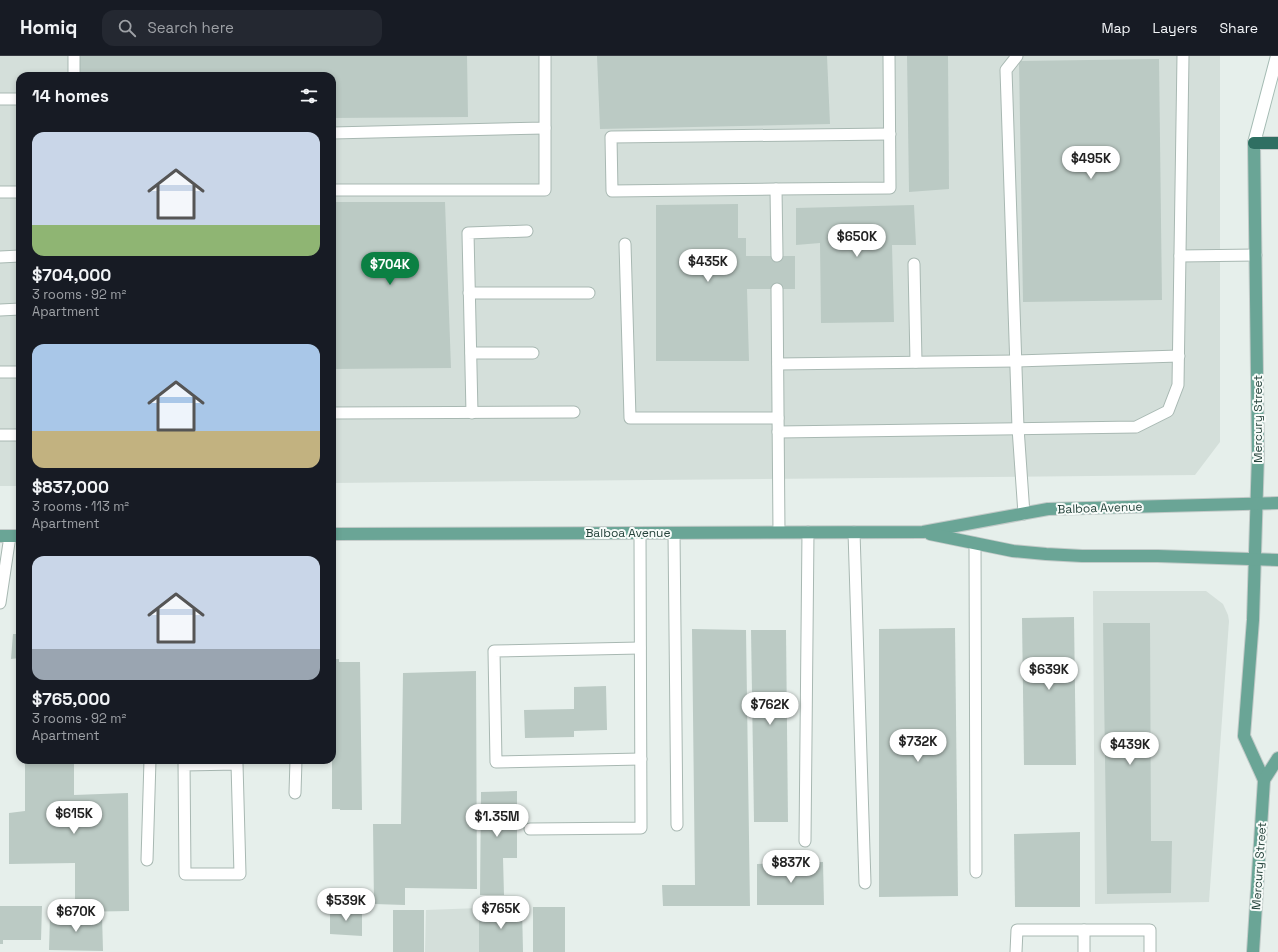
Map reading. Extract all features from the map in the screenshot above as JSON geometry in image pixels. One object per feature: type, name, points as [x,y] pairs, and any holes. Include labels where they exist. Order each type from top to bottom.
[{"type":"highway","points":[[1254,143],[1278,143]]},
{"type":"main road","name":"Mercury Street","points":[[1253,952],[1264,780],[1244,736],[1253,620],[1258,447],[1254,143],[1277,56]]},
{"type":"main road","name":"Balboa Avenue","points":[[336,534],[923,532],[1048,510],[1278,503]]},
{"type":"main road","name":"Balboa Avenue","points":[[923,532],[1013,551],[1075,556],[1278,560]]},
{"type":"main road","name":"Mercury Street","points":[[1264,780],[1278,758]]},
{"type":"lane","points":[[74,56],[74,72]]},
{"type":"lane","points":[[336,190],[545,190],[545,56]]},
{"type":"lane","points":[[889,56],[890,134],[890,188],[612,191],[611,137],[890,134]]},
{"type":"lane","points":[[1017,56],[1006,70],[1018,428],[1024,514]]},
{"type":"lane","points":[[778,432],[1136,427],[1168,411],[1178,385],[1183,56]]},
{"type":"lane","points":[[0,99],[16,98]]},
{"type":"lane","points":[[336,132],[545,128]]},
{"type":"lane","points":[[776,189],[776,256]]},
{"type":"lane","points":[[0,192],[16,192]]},
{"type":"lane","points":[[472,412],[468,233],[527,231]]},
{"type":"lane","points":[[625,244],[630,418],[778,418]]},
{"type":"lane","points":[[1180,256],[1256,255]]},
{"type":"lane","points":[[0,257],[16,256]]},
{"type":"lane","points":[[914,264],[916,362]]},
{"type":"lane","points":[[777,289],[779,532]]},
{"type":"lane","points":[[469,294],[589,293]]},
{"type":"lane","points":[[0,310],[16,309]]},
{"type":"lane","points":[[471,353],[533,353]]},
{"type":"lane","points":[[778,364],[1016,361],[1179,356]]},
{"type":"lane","points":[[0,372],[16,372]]},
{"type":"lane","points":[[336,413],[574,412]]},
{"type":"lane","points":[[0,435],[16,435]]},
{"type":"lane","points":[[805,842],[808,532]]},
{"type":"lane","points":[[854,532],[865,883]]},
{"type":"lane","points":[[530,829],[641,828],[640,533]]},
{"type":"lane","points":[[674,533],[677,825]]},
{"type":"lane","points":[[0,603],[10,536]]},
{"type":"lane","points":[[975,543],[976,872]]},
{"type":"lane","points":[[640,648],[494,651],[496,762],[641,759]]},
{"type":"lane","points":[[148,860],[150,764]]},
{"type":"lane","points":[[184,764],[185,874],[240,874],[237,764]]},
{"type":"lane","points":[[296,764],[296,793]]},
{"type":"lane","points":[[1016,952],[1017,930],[1150,930],[1150,952]]},
{"type":"lane","points":[[1084,930],[1084,952]]},
{"type":"shaded area","points":[[0,56],[1220,56],[1220,442],[1195,475],[336,483],[336,72],[16,72],[16,486],[0,486]]},
{"type":"shaded area","points":[[1093,591],[1206,591],[1223,604],[1228,615],[1229,621],[1209,902],[1095,904]]},
{"type":"shaded area","points":[[479,908],[480,952],[425,952],[426,910]]},
{"type":"building","points":[[80,56],[467,56],[468,117],[336,118],[336,72],[80,72]]},
{"type":"building","points":[[597,56],[827,56],[830,124],[600,129]]},
{"type":"building","points":[[907,56],[948,56],[949,189],[909,192]]},
{"type":"building","points":[[1159,59],[1162,300],[1023,302],[1019,61]]},
{"type":"building","points":[[336,202],[445,202],[451,368],[336,369]]},
{"type":"building","points":[[738,204],[738,238],[746,238],[746,256],[795,256],[795,289],[747,289],[749,361],[656,361],[656,205]]},
{"type":"building","points":[[914,205],[916,245],[892,245],[894,322],[821,323],[820,243],[796,245],[796,208]]},
{"type":"building","points":[[1074,617],[1076,765],[1024,765],[1022,618]]},
{"type":"building","points":[[1103,623],[1150,623],[1151,841],[1172,841],[1171,893],[1107,894]]},
{"type":"building","points":[[955,628],[958,896],[879,897],[879,629]]},
{"type":"building","points":[[692,629],[746,630],[750,906],[663,906],[662,885],[695,885]]},
{"type":"building","points":[[751,630],[786,630],[788,822],[754,822]]},
{"type":"building","points":[[13,634],[16,634],[16,658],[11,659]]},
{"type":"building","points":[[336,659],[339,659],[339,662],[360,662],[362,810],[332,809],[332,764],[336,764]]},
{"type":"building","points":[[476,671],[477,889],[405,888],[405,905],[374,904],[373,824],[401,824],[403,673]]},
{"type":"building","points":[[606,686],[607,730],[574,731],[574,737],[525,738],[524,710],[574,709],[574,687]]},
{"type":"building","points":[[25,764],[74,764],[74,795],[128,793],[129,911],[75,912],[75,863],[9,864],[9,813],[25,811]]},
{"type":"building","points":[[517,791],[517,858],[503,858],[504,895],[480,895],[481,792]]},
{"type":"building","points":[[1080,832],[1080,907],[1015,907],[1014,834]]},
{"type":"building","points":[[823,862],[824,905],[757,905],[757,864]]},
{"type":"building","points":[[0,906],[42,906],[41,940],[3,940],[3,944],[0,944]]},
{"type":"building","points":[[522,907],[523,952],[479,952],[479,908]]},
{"type":"building","points":[[533,907],[565,907],[565,952],[533,952]]},
{"type":"building","points":[[330,909],[362,909],[362,936],[330,934]]},
{"type":"building","points":[[393,910],[424,910],[424,952],[393,952]]},
{"type":"building","points":[[102,915],[103,951],[49,950],[50,916]]}]
